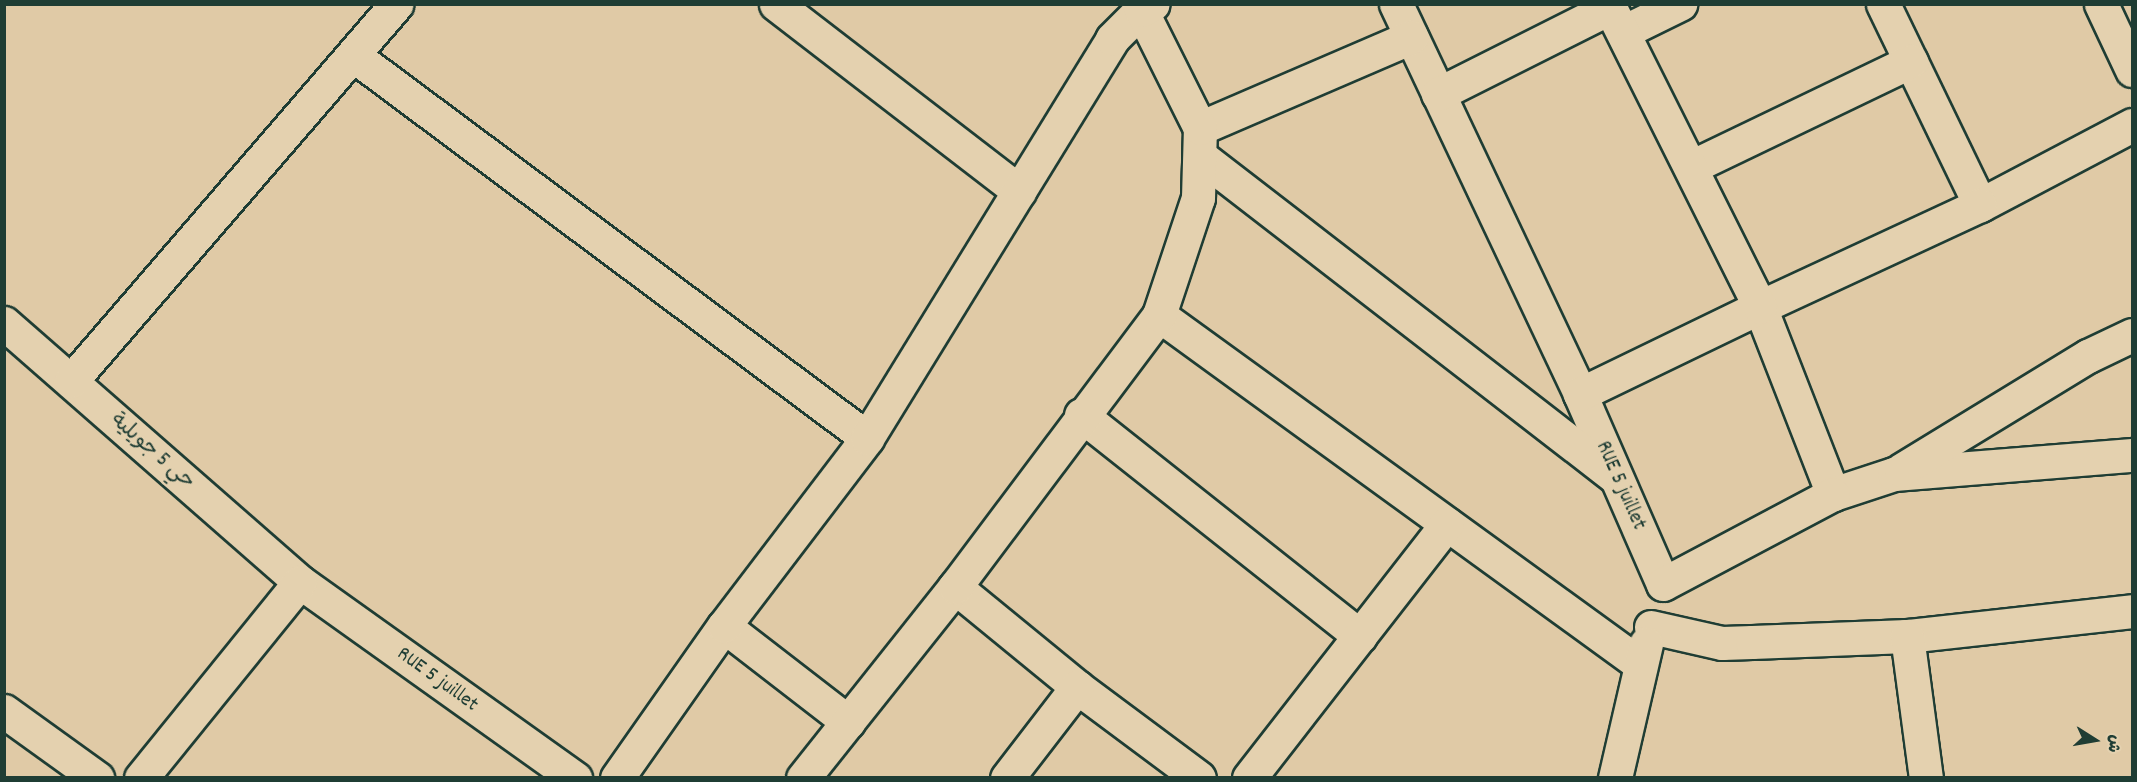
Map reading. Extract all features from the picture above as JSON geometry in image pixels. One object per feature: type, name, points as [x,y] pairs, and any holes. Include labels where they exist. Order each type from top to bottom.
[{"type":"street","points":[[71,381],[396,4]]},
{"type":"street","points":[[776,4],[1019,191]]},
{"type":"street","name":"RUE 5 juillet","points":[[1396,4],[1580,394],[1663,584]]},
{"type":"street","points":[[1438,94],[1613,15],[1680,4]]},
{"type":"street","points":[[2101,4],[2133,70]]},
{"type":"street","points":[[617,777],[724,626],[867,438],[1112,39],[1144,6],[1200,142],[1198,198],[1159,315],[1081,415],[955,587],[803,777]]},
{"type":"street","points":[[1888,6],[1911,61],[1980,205]]},
{"type":"street","points":[[1613,15],[1760,308],[1833,494]]},
{"type":"street","points":[[1200,142],[1412,37]]},
{"type":"street","points":[[352,55],[867,438]]},
{"type":"street","points":[[1691,167],[1911,61]]},
{"type":"street","points":[[1580,394],[1980,205],[2133,125]]},
{"type":"street","points":[[1200,142],[1616,477]]},
{"type":"street","points":[[1159,315],[1640,664]]},
{"type":"street","name":"حي 5 جويلية","points":[[4,323],[300,582]]},
{"type":"street","points":[[1615,777],[1640,664],[1663,584],[1833,494],[1894,474],[2088,356],[2133,335]]},
{"type":"street","points":[[1081,415],[1360,636]]},
{"type":"street","points":[[1894,474],[2133,455]]},
{"type":"street","points":[[1249,777],[1447,524]]},
{"type":"street","points":[[141,777],[300,582]]},
{"type":"street","name":"RUE 5 juillet","points":[[300,582],[575,777]]},
{"type":"street","points":[[955,587],[1077,687],[1199,777]]},
{"type":"street","points":[[1651,627],[1722,643],[1907,636],[2133,611]]},
{"type":"street","points":[[724,626],[848,722]]},
{"type":"street","points":[[1907,636],[1926,777]]},
{"type":"street","points":[[1007,777],[1077,687]]},
{"type":"street","points":[[4,711],[97,777]]}]
